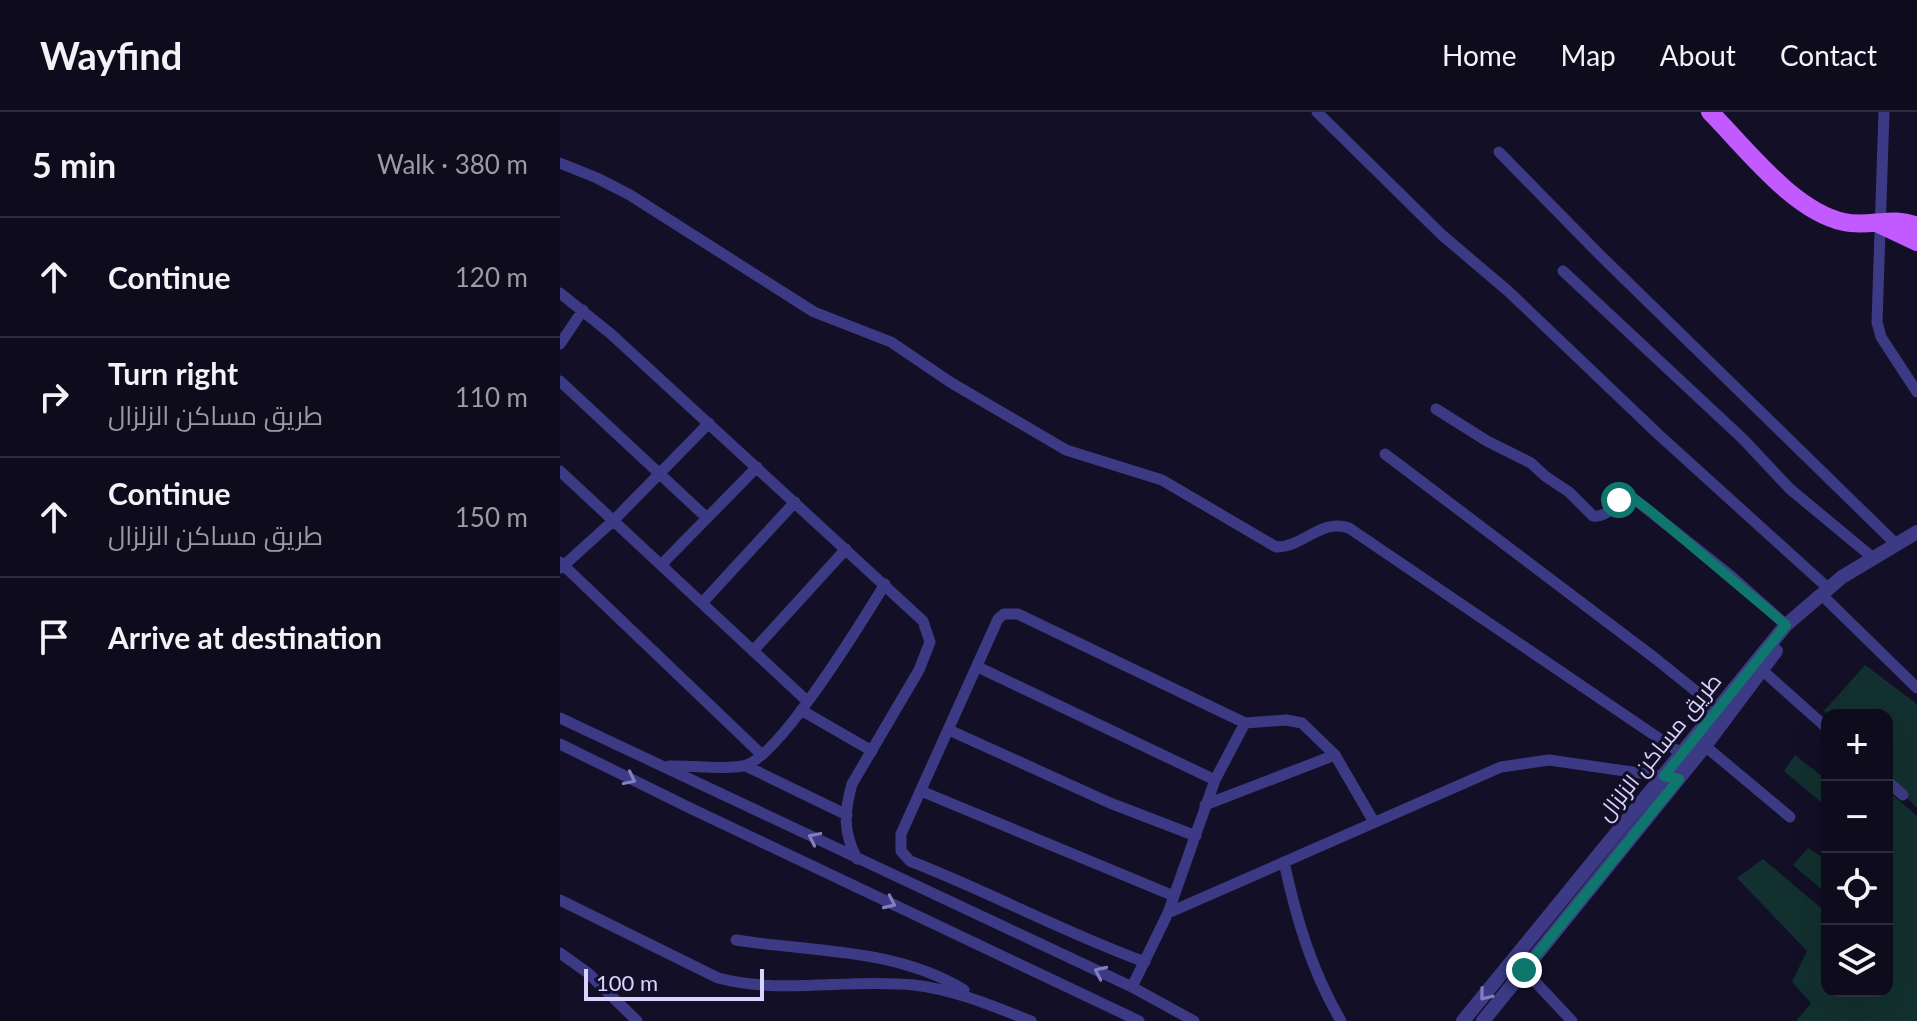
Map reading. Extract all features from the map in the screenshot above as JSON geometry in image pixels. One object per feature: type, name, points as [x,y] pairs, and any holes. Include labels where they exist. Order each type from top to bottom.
[{"type":"main road","points":[[1710,112],[1803,204],[1839,221],[1879,224],[1917,242]]},
{"type":"main road","points":[[1879,224],[1892,220],[1917,226]]},
{"type":"street","points":[[1317,112],[1442,235],[1508,291],[1827,593],[1917,688]]},
{"type":"street","points":[[1884,112],[1877,322],[1881,337],[1917,392]]},
{"type":"street","points":[[1499,152],[1896,544]]},
{"type":"street","points":[[560,163],[641,201],[803,306],[891,342],[950,382],[1066,450],[1162,480],[1276,547],[1296,543],[1324,527],[1338,525],[1349,528],[1682,754]]},
{"type":"street","points":[[1563,271],[1743,439],[1790,489],[1872,557]]},
{"type":"street","points":[[560,293],[709,423],[923,621],[930,642],[919,670],[852,784],[847,839],[857,859]]},
{"type":"street","points":[[560,344],[583,310]]},
{"type":"street","points":[[560,381],[707,518]]},
{"type":"street","points":[[1436,409],[1487,441],[1531,463],[1569,492],[1593,516],[1603,516],[1622,498],[1633,498],[1730,575],[1786,625]]},
{"type":"street","points":[[709,423],[614,520],[561,566],[762,755]]},
{"type":"street","points":[[1385,454],[1718,709]]},
{"type":"street","points":[[661,565],[757,467]]},
{"type":"street","points":[[560,471],[753,651],[804,705],[872,751]]},
{"type":"street","points":[[702,603],[795,502]]},
{"type":"street","name":"طريق مساكن الزلزال","points":[[1483,1021],[1671,778],[1682,754],[1786,625],[1872,557],[1917,532]]},
{"type":"street","name":"طريق مساكن الزلزال","points":[[1463,1021],[1671,778],[1705,746],[1781,643],[1827,593],[1917,540]]},
{"type":"street","points":[[753,651],[846,549]]},
{"type":"street","points":[[746,766],[762,755],[804,705],[885,584]]},
{"type":"street","points":[[1145,962],[1089,942],[1026,910],[908,859],[899,847],[901,834],[998,619],[1004,614],[1018,614],[1245,723],[1286,720],[1302,723],[1335,755],[1374,822]]},
{"type":"street","points":[[978,667],[1215,780]]},
{"type":"street","points":[[1762,670],[1821,723]]},
{"type":"street","points":[[560,718],[1132,987],[1194,1021]]},
{"type":"street","points":[[1132,987],[1168,913],[1215,780],[1245,723]]},
{"type":"street","points":[[949,730],[1110,803],[1196,836]]},
{"type":"street","points":[[560,744],[1139,1021]]},
{"type":"street","points":[[1705,746],[1790,817]]},
{"type":"street","points":[[1205,805],[1335,755]]},
{"type":"street","points":[[1168,913],[1501,767],[1549,760],[1671,778]]},
{"type":"street","points":[[664,766],[746,766],[847,815]]},
{"type":"street","points":[[1893,786],[1903,795]]},
{"type":"street","points":[[921,791],[1174,896]]},
{"type":"street","points":[[1284,862],[1304,942],[1341,1021]]},
{"type":"street","points":[[560,900],[688,966],[745,985],[770,988],[911,985],[960,993],[1031,1021]]},
{"type":"street","points":[[736,940],[856,954],[906,965],[962,988],[973,998]]},
{"type":"street","points":[[560,953],[606,988],[637,1021]]},
{"type":"street","points":[[1524,970],[1572,1021]]},
{"type":"green space","points":[[1865,665],[1917,704],[1917,808],[1893,783],[1893,709],[1826,709]]},
{"type":"green space","points":[[1795,755],[1821,775],[1821,802],[1784,771]]},
{"type":"green space","points":[[1893,795],[1917,816],[1917,1021],[1796,1021],[1811,1003],[1792,982],[1807,951],[1737,878],[1763,859],[1821,908],[1821,997],[1893,997]]},
{"type":"green space","points":[[1808,848],[1821,856],[1821,889],[1793,865]]},
{"type":"route","points":[[1524,970],[1679,779],[1664,776],[1786,625],[1730,575],[1633,498],[1619,500]]}]
